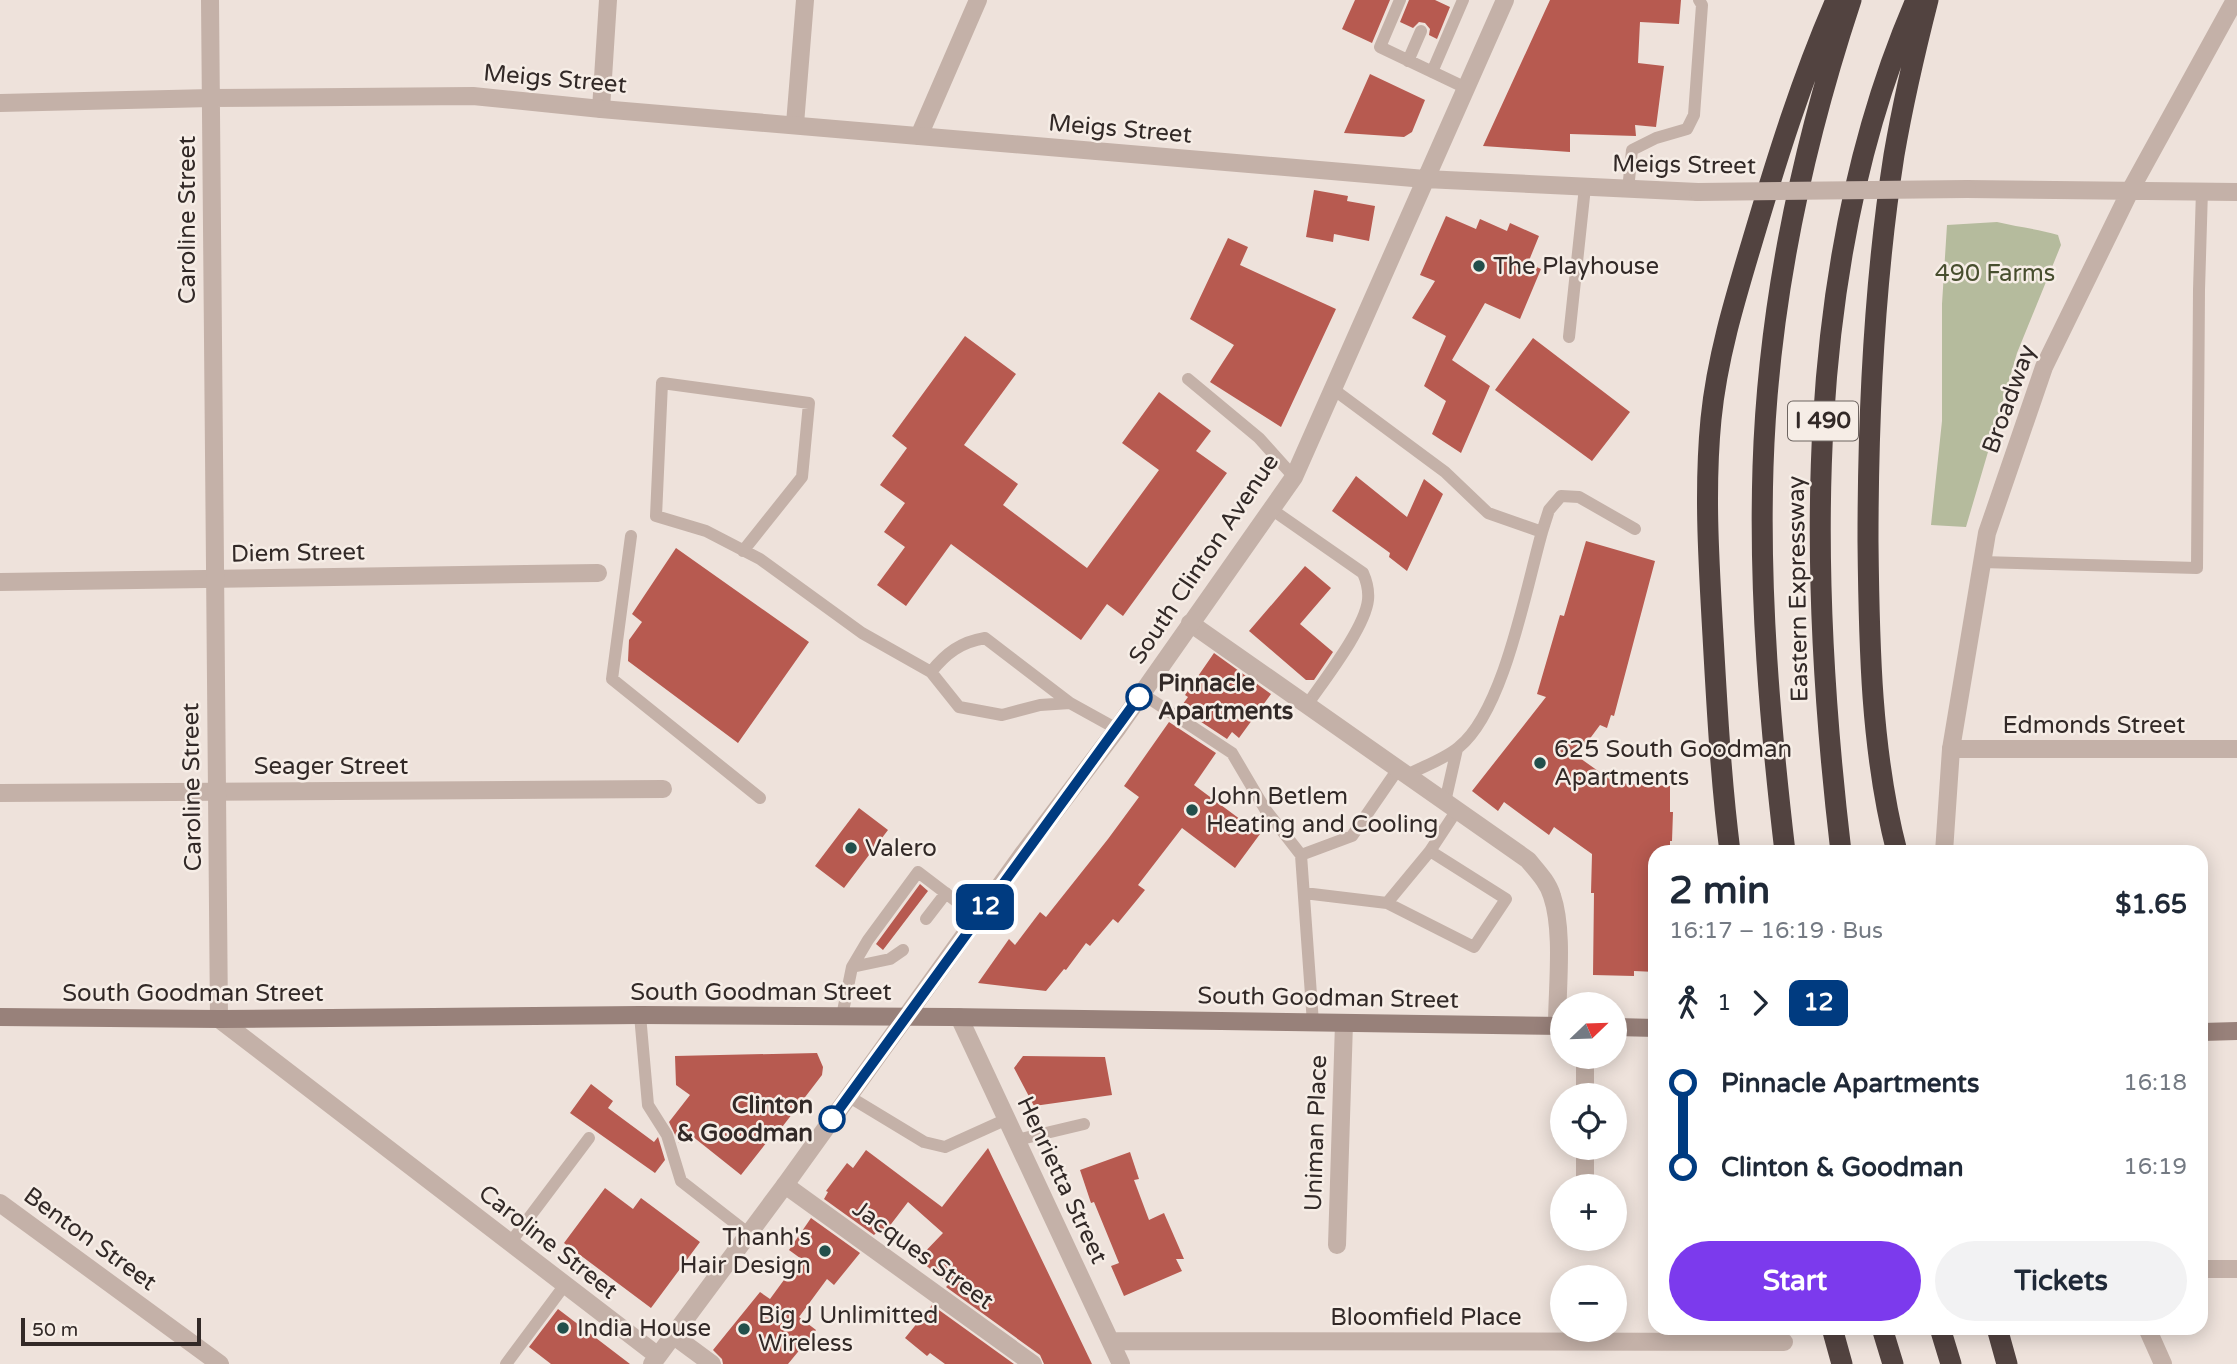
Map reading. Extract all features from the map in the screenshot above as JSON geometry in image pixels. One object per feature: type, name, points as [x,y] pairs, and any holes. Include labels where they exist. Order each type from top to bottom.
[{"type":"highway","points":[[1729,845],[1711,596],[1711,419],[1728,324],[1779,151],[1808,67],[1836,0]]},
{"type":"highway","name":"Eastern Expressway","points":[[1784,845],[1770,706],[1764,596],[1763,466],[1769,377],[1795,204],[1815,118],[1851,0]]},
{"type":"highway","name":"Eastern Expressway","points":[[1840,845],[1829,737],[1821,609],[1820,497],[1826,389],[1843,258],[1860,173],[1883,89],[1916,0]]},
{"type":"highway","points":[[1896,845],[1882,780],[1870,636],[1868,511],[1872,374],[1881,256],[1893,166],[1903,103],[1928,0]]},
{"type":"highway","points":[[1834,1335],[1842,1364]]},
{"type":"highway","points":[[1884,1335],[1893,1364]]},
{"type":"highway","points":[[1942,1335],[1951,1364]]},
{"type":"highway","points":[[1999,1335],[2007,1364]]},
{"type":"main road","name":"South Goodman Street","points":[[0,1017],[219,1019],[842,1016],[1550,1026]]},
{"type":"main road","points":[[1628,1027],[1648,1028]]},
{"type":"main road","points":[[2208,1032],[2237,1031]]},
{"type":"street","name":"Caroline Street","points":[[210,0],[219,1019],[510,1243],[655,1360]]},
{"type":"street","points":[[601,109],[608,0]]},
{"type":"street","points":[[795,124],[805,0]]},
{"type":"street","points":[[919,136],[978,0]]},
{"type":"street","name":"South Clinton Avenue","points":[[655,1360],[1117,729],[1294,477],[1506,0]]},
{"type":"street","name":"Broadway","points":[[1944,845],[1951,749],[1986,533],[2044,367],[2131,189],[2234,7]]},
{"type":"street","name":"Meigs Street","points":[[0,103],[211,97],[473,96],[1425,178],[1628,190],[1698,192],[1966,188],[2237,192]]},
{"type":"street","name":"Diem Street","points":[[0,582],[598,573]]},
{"type":"street","points":[[1190,623],[1528,860],[1552,894],[1558,935],[1559,992]]},
{"type":"street","name":"Edmonds Street","points":[[1951,749],[2237,749]]},
{"type":"street","name":"Seager Street","points":[[0,793],[663,789]]},
{"type":"street","name":"Henrietta Street","points":[[959,1017],[1121,1364]]},
{"type":"street","name":"Uniman Place","points":[[1337,1245],[1344,1023]]},
{"type":"street","name":"Jacques Street","points":[[785,1185],[1033,1364]]},
{"type":"street","name":"Benton Street","points":[[0,1203],[219,1364]]},
{"type":"street","points":[[2208,1269],[2237,1269]]},
{"type":"street","points":[[2150,1335],[2163,1364]]},
{"type":"street","points":[[674,1336],[712,1364]]},
{"type":"street","name":"Bloomfield Place","points":[[1111,1341],[1784,1342]]},
{"type":"lane","points":[[1400,0],[1380,47],[1466,88]]},
{"type":"lane","points":[[1433,72],[1463,0]]},
{"type":"lane","points":[[1628,190],[1632,150],[1656,138],[1687,129],[1694,115],[1702,5],[1699,0]]},
{"type":"lane","points":[[1408,61],[1420,31]]},
{"type":"lane","points":[[1569,337],[1585,187]]},
{"type":"lane","points":[[1982,562],[2197,568],[2202,190]]},
{"type":"lane","points":[[1188,379],[1259,438],[1294,477]]},
{"type":"lane","points":[[743,551],[802,477],[809,403],[662,383],[656,516],[706,531],[743,551],[760,559],[862,633],[931,672],[960,707],[1002,715],[1040,705],[1070,703]]},
{"type":"lane","points":[[1333,389],[1445,472],[1488,513],[1542,532]]},
{"type":"lane","points":[[1301,855],[1352,836],[1402,772],[1457,749],[1466,741],[1488,709],[1502,678],[1549,510],[1561,496],[1579,497],[1635,529]]},
{"type":"lane","points":[[1271,509],[1363,573],[1368,585],[1368,603],[1352,640],[1307,705]]},
{"type":"lane","points":[[631,536],[612,679],[760,798]]},
{"type":"lane","points":[[931,672],[944,656],[969,640],[985,638],[1070,703],[1117,729]]},
{"type":"lane","points":[[1142,693],[1232,753],[1265,809],[1301,855],[1313,1023]]},
{"type":"lane","points":[[1387,903],[1430,850],[1451,806],[1457,749]]},
{"type":"lane","points":[[1304,893],[1387,903],[1475,947],[1506,899],[1430,850]]},
{"type":"lane","points":[[842,1016],[852,967],[868,940],[918,872],[978,917]]},
{"type":"lane","points":[[926,919],[946,893]]},
{"type":"lane","points":[[852,967],[890,959],[903,950]]},
{"type":"lane","points":[[640,1015],[648,1105],[667,1135],[681,1181],[749,1234]]},
{"type":"lane","points":[[848,1096],[924,1142],[945,1147],[1007,1119]]},
{"type":"lane","points":[[1017,1140],[1084,1124]]},
{"type":"lane","points":[[510,1243],[589,1138]]},
{"type":"lane","points":[[506,1364],[564,1286]]},
{"type":"green space","name":"490 Farms","points":[[1997,222],[2058,235],[2061,245],[2017,353],[1966,527],[1931,525],[1942,421],[1942,304],[1947,225]]},
{"type":"building","points":[[1355,0],[1390,0],[1372,43],[1342,29]]},
{"type":"building","points":[[1409,0],[1435,0],[1450,7],[1437,39],[1429,35],[1430,29],[1425,23],[1419,22],[1413,28],[1400,22]]},
{"type":"building","points":[[1550,0],[1681,0],[1679,24],[1640,22],[1638,63],[1664,66],[1656,127],[1635,125],[1636,136],[1570,134],[1570,152],[1483,146]]},
{"type":"building","points":[[1370,74],[1425,100],[1412,132],[1404,137],[1344,133]]},
{"type":"building","points":[[1314,190],[1348,196],[1347,201],[1375,206],[1369,241],[1334,234],[1333,242],[1306,237]]},
{"type":"building","points":[[1446,216],[1476,229],[1480,219],[1507,231],[1510,223],[1539,236],[1528,263],[1541,269],[1520,319],[1485,303],[1452,360],[1490,386],[1461,453],[1432,434],[1446,401],[1424,386],[1446,336],[1412,318],[1435,281],[1420,275]]},
{"type":"building","points":[[1228,238],[1248,247],[1240,265],[1336,309],[1281,427],[1210,382],[1234,345],[1190,319]]},
{"type":"building","name":"Pinnacle Apartments","points":[[965,336],[1016,374],[964,445],[1018,484],[1003,505],[1087,568],[1159,470],[1122,443],[1159,392],[1211,431],[1196,451],[1227,473],[1123,616],[1107,604],[1081,640],[951,544],[906,606],[877,585],[905,547],[884,532],[905,503],[880,485],[907,448],[892,436]]},
{"type":"building","points":[[1533,338],[1630,412],[1592,461],[1495,390]]},
{"type":"building","points":[[1356,476],[1407,517],[1424,479],[1443,494],[1407,571],[1389,557],[1390,553],[1332,511]]},
{"type":"building","name":"625 South Goodman Apartments","points":[[1586,541],[1655,561],[1614,716],[1611,715],[1607,728],[1600,725],[1577,756],[1615,783],[1670,786],[1672,841],[1670,845],[1648,845],[1648,972],[1634,971],[1634,976],[1593,975],[1592,854],[1554,827],[1549,835],[1504,802],[1498,811],[1472,791],[1546,697],[1537,694],[1560,615],[1564,616]]},
{"type":"building","points":[[676,548],[809,642],[738,743],[628,661],[629,640],[642,622],[632,614]]},
{"type":"building","points":[[1305,566],[1331,588],[1300,624],[1333,652],[1314,680],[1306,680],[1249,631]]},
{"type":"building","points":[[1214,653],[1271,694],[1239,738],[1232,732],[1227,739],[1180,708],[1188,697],[1185,695]]},
{"type":"building","points":[[1169,722],[1216,753],[1194,785],[1260,834],[1235,868],[1182,828],[1138,885],[1145,890],[1118,923],[1113,919],[1090,946],[1086,943],[1046,991],[978,983],[1009,939],[1015,945],[1040,912],[1046,917],[1139,797],[1124,786]]},
{"type":"building","name":"Valero","points":[[859,808],[888,830],[844,888],[815,866]]},
{"type":"building","points":[[920,884],[928,891],[883,950],[876,944]]},
{"type":"building","points":[[817,1053],[823,1067],[822,1075],[741,1175],[687,1132],[679,1143],[669,1122],[690,1095],[676,1085],[675,1056]]},
{"type":"building","points":[[1023,1056],[1105,1057],[1112,1095],[1034,1106],[1014,1068]]},
{"type":"building","points":[[591,1084],[613,1101],[608,1108],[654,1142],[658,1137],[665,1160],[655,1173],[570,1113]]},
{"type":"building","points":[[988,1148],[1092,1364],[1044,1364],[1040,1355],[946,1287],[949,1284],[918,1259],[943,1233],[908,1202],[885,1232],[880,1229],[874,1235],[824,1199],[828,1192],[826,1191],[847,1163],[853,1168],[866,1150],[942,1207]]},
{"type":"building","points":[[1130,1152],[1139,1179],[1134,1180],[1149,1220],[1164,1213],[1184,1259],[1176,1259],[1182,1271],[1124,1296],[1111,1266],[1119,1263],[1094,1202],[1091,1203],[1080,1170]]},
{"type":"building","points":[[605,1188],[633,1209],[641,1198],[700,1242],[651,1308],[564,1243]]},
{"type":"building","points":[[811,1218],[860,1253],[834,1285],[827,1279],[799,1317],[816,1330],[788,1364],[723,1364],[713,1350],[760,1292],[770,1299],[800,1258],[789,1250]]},
{"type":"building","points":[[932,1305],[1014,1364],[945,1364],[930,1353],[927,1356],[905,1338]]},
{"type":"building","name":"India House","points":[[558,1309],[630,1364],[551,1364],[529,1347]]},
{"type":"bus line","name":"12","points":[[832,1119],[1139,697]]},
{"type":"place","name":"The Playhouse","points":[[1479,266]]},
{"type":"place","name":"Pinnacle Apartments","points":[[1139,697]]},
{"type":"place","name":"625 South Goodman Apartments","points":[[1540,763]]},
{"type":"place","name":"John Betlem Heating and Cooling","points":[[1192,810]]},
{"type":"place","name":"Valero","points":[[851,848]]},
{"type":"place","name":"Clinton & Goodman","points":[[832,1119]]},
{"type":"place","name":"Thanh's Hair Design","points":[[825,1251]]},
{"type":"place","name":"India House","points":[[563,1328]]},
{"type":"place","name":"Big J Unlimitted Wireless","points":[[744,1329]]}]
